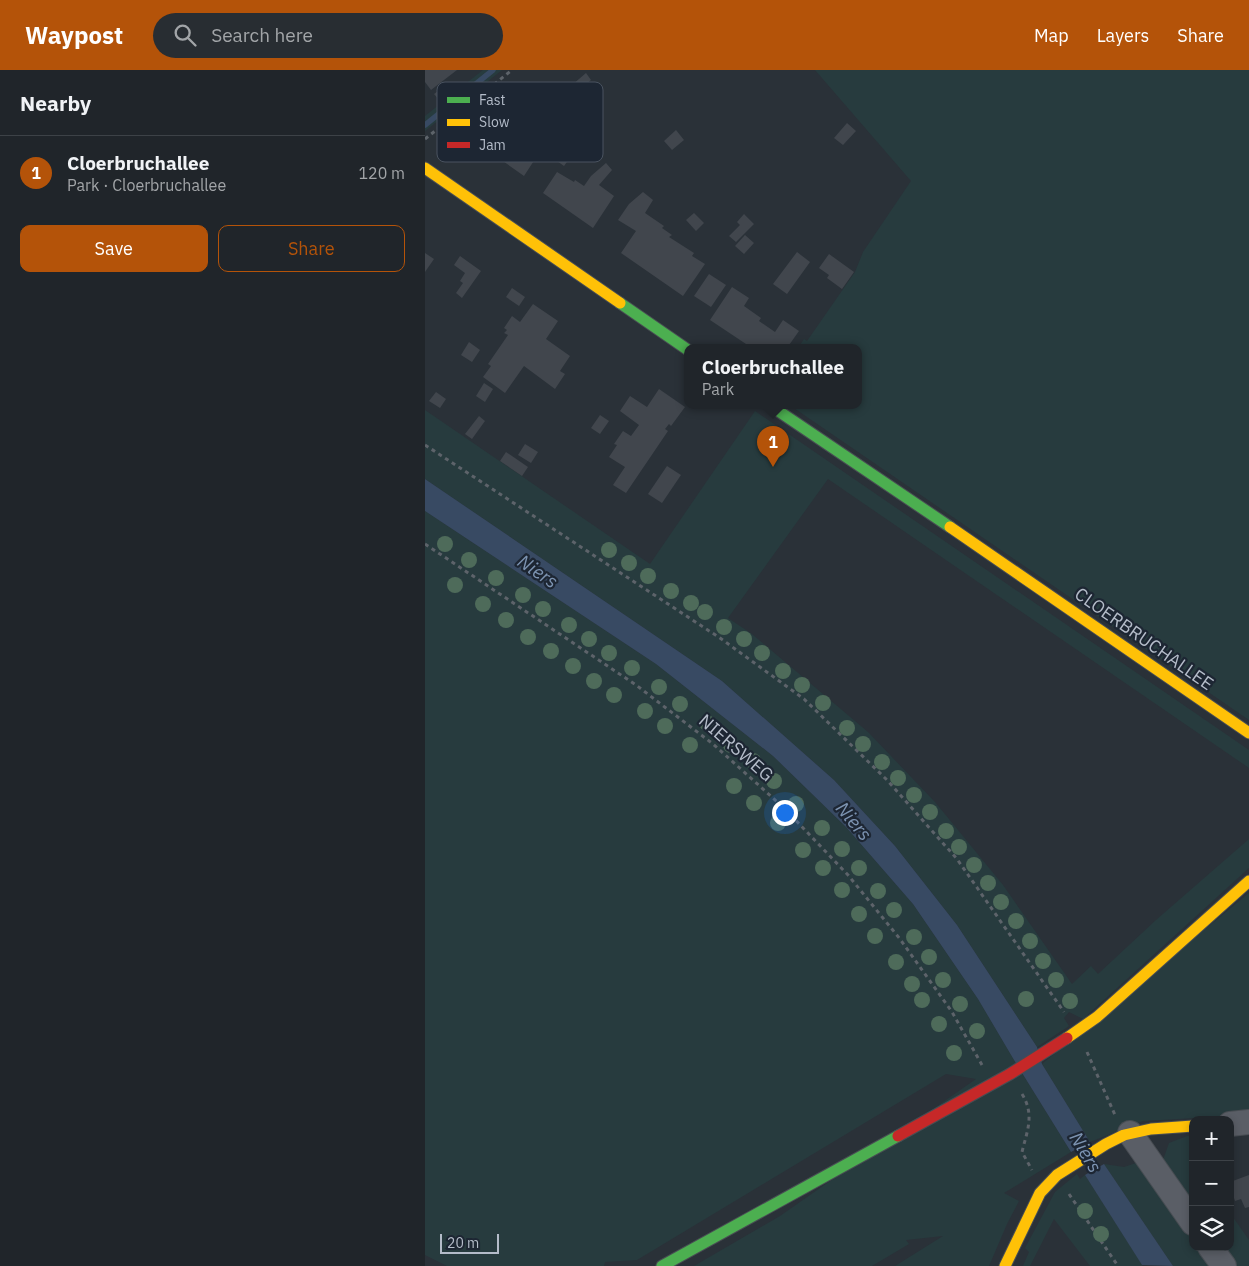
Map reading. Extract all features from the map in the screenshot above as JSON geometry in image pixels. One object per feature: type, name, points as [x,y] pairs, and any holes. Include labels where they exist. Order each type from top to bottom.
[{"type":"street","points":[[425,168],[684,347]]},
{"type":"street","name":"CLOERBRUCHALLEE","points":[[775,409],[1249,732]]},
{"type":"street","points":[[662,1266],[1009,1074],[1077,1032],[1113,1004],[1249,881]]},
{"type":"street","points":[[1234,1124],[1249,1122]]},
{"type":"street","points":[[1005,1266],[1040,1192],[1057,1175],[1106,1144],[1131,1138],[1151,1128],[1189,1126]]},
{"type":"street","points":[[1131,1138],[1189,1218]]},
{"type":"street","points":[[1213,1251],[1224,1266]]},
{"type":"path","points":[[496,82],[511,70]]},
{"type":"path","points":[[425,139],[437,129]]},
{"type":"path","points":[[425,445],[719,638],[804,699],[887,780],[957,860],[1077,1032],[1131,1138]]},
{"type":"path","name":"NIERSWEG","points":[[425,544],[636,685],[713,744],[769,795],[849,875],[900,939],[952,1012],[985,1069],[1009,1074]]},
{"type":"path","points":[[1009,1074],[1027,1103],[1030,1118],[1022,1152],[1033,1171],[1040,1192]]},
{"type":"path","points":[[1057,1175],[1117,1266]]},
{"type":"green space","points":[[483,70],[502,70],[487,82],[468,82]]},
{"type":"green space","points":[[815,70],[1249,70],[1249,720],[795,409],[862,409],[862,344],[801,344],[804,339],[807,341],[855,272],[863,252],[911,181]]},
{"type":"green space","points":[[437,106],[437,121],[425,131],[425,116]]},
{"type":"green space","points":[[425,410],[650,564],[755,411],[1249,750],[1249,768],[828,479],[728,618],[752,634],[868,732],[935,802],[1003,885],[1072,984],[1091,966],[1098,974],[1156,920],[1249,839],[1249,868],[1083,1019],[1069,1012],[1064,1018],[1069,1026],[1037,1047],[957,925],[895,846],[834,780],[722,681],[425,479]]},
{"type":"green space","points":[[425,511],[656,664],[773,756],[846,827],[913,904],[978,999],[1071,1152],[1004,1193],[1019,1201],[989,1266],[895,1266],[943,1236],[906,1240],[909,1244],[872,1266],[694,1266],[780,1216],[976,1079],[946,1074],[637,1260],[605,1262],[604,1266],[447,1266],[425,1255]]},
{"type":"green space","points":[[1249,893],[1249,1115],[1189,1116],[1189,1118],[1143,1121],[1090,1142],[1042,1064]]},
{"type":"green space","points":[[1189,1136],[1189,1206],[1163,1171],[1163,1160],[1169,1143]]},
{"type":"green space","points":[[1139,1162],[1189,1231],[1189,1251],[1204,1251],[1215,1266],[1173,1266],[1104,1164],[1124,1167]]},
{"type":"green space","points":[[1077,1174],[1080,1179],[1085,1175],[1143,1266],[1090,1266],[1054,1219],[1030,1266],[1023,1266],[1029,1252],[1025,1248],[1055,1192]]},
{"type":"green space","points":[[1234,1219],[1249,1240],[1249,1266],[1234,1266],[1223,1251],[1234,1251]]},
{"type":"water","name":"Niers","points":[[425,479],[722,681],[834,780],[895,846],[957,925],[1037,1047],[1042,1064],[1090,1142],[1071,1152],[978,999],[913,904],[846,827],[773,756],[656,664],[425,511]]},
{"type":"water","points":[[1104,1164],[1173,1266],[1142,1265],[1085,1175]]},
{"type":"building","points":[[425,70],[457,70],[441,82],[437,82],[437,85],[431,90],[425,82]]},
{"type":"building","points":[[586,73],[591,80],[589,82],[576,82]]},
{"type":"building","points":[[847,123],[856,131],[843,145],[834,138]]},
{"type":"building","points":[[676,130],[684,140],[672,150],[664,141]]},
{"type":"building","points":[[504,162],[533,162],[524,176]]},
{"type":"building","points":[[558,162],[567,162],[564,166]]},
{"type":"building","points":[[606,163],[612,170],[599,185],[614,196],[593,228],[543,193],[557,172],[584,186],[591,176]]},
{"type":"building","points":[[643,192],[653,200],[645,213],[664,226],[662,228],[672,235],[669,237],[694,253],[692,256],[705,264],[683,296],[621,253],[636,231],[618,220],[629,204]]},
{"type":"building","points":[[694,213],[704,223],[696,231],[686,220]]},
{"type":"building","points":[[744,214],[754,224],[736,242],[729,236],[740,225],[737,222]]},
{"type":"building","points":[[745,235],[754,243],[744,254],[735,246]]},
{"type":"building","points":[[797,252],[810,262],[787,294],[773,284]]},
{"type":"building","points":[[425,253],[434,259],[425,272]]},
{"type":"building","points":[[829,254],[854,272],[842,289],[827,278],[829,275],[819,268]]},
{"type":"building","points":[[460,256],[481,271],[462,298],[456,293],[463,283],[460,281],[465,273],[454,265]]},
{"type":"building","points":[[709,274],[726,285],[711,307],[694,296]]},
{"type":"building","points":[[732,287],[749,298],[744,306],[761,318],[759,321],[775,332],[783,320],[799,331],[790,344],[746,344],[710,320]]},
{"type":"building","points":[[512,288],[525,297],[519,306],[506,297]]},
{"type":"building","points":[[533,304],[558,321],[546,339],[570,356],[560,371],[565,374],[555,389],[524,366],[505,393],[483,377],[491,366],[488,364],[508,335],[504,333],[507,330],[504,328],[512,316],[520,322]]},
{"type":"building","points":[[469,342],[480,350],[472,362],[461,355]]},
{"type":"building","points":[[484,383],[493,389],[485,402],[476,396]]},
{"type":"building","points":[[659,389],[684,406],[684,408],[671,426],[669,424],[665,429],[668,431],[626,493],[613,485],[625,467],[609,457],[617,445],[614,444],[623,431],[631,436],[639,425],[620,411],[630,396],[647,407]]},
{"type":"building","points":[[436,392],[446,399],[440,408],[429,401]]},
{"type":"building","points":[[600,415],[609,421],[600,434],[591,428]]},
{"type":"building","points":[[479,416],[485,421],[472,439],[465,434]]},
{"type":"building","points":[[525,444],[538,452],[531,463],[518,455]]},
{"type":"building","points":[[506,452],[528,467],[522,476],[500,461]]},
{"type":"building","points":[[667,466],[681,475],[662,503],[648,494]]},
{"type":"building","points":[[1249,1175],[1249,1207],[1245,1208],[1241,1199],[1235,1201],[1234,1181]]},
{"type":"waterway","points":[[478,82],[493,70]]},
{"type":"waterway","points":[[425,125],[437,115]]},
{"type":"traffic: fast","points":[[620,303],[684,347]]},
{"type":"traffic: fast","points":[[775,409],[950,527]]},
{"type":"traffic: fast","points":[[662,1266],[898,1136]]},
{"type":"traffic: slow","points":[[425,168],[620,303]]},
{"type":"traffic: slow","points":[[950,527],[1249,733]]},
{"type":"traffic: slow","points":[[1067,1038],[1097,1017],[1249,881]]},
{"type":"traffic: slow","points":[[1005,1266],[1040,1193],[1057,1175],[1124,1135],[1151,1129],[1189,1126]]},
{"type":"traffic: jam","points":[[898,1136],[1010,1074],[1067,1038]]},
{"type":"place","name":"Cloerbruchallee","points":[[773,467]]}]
